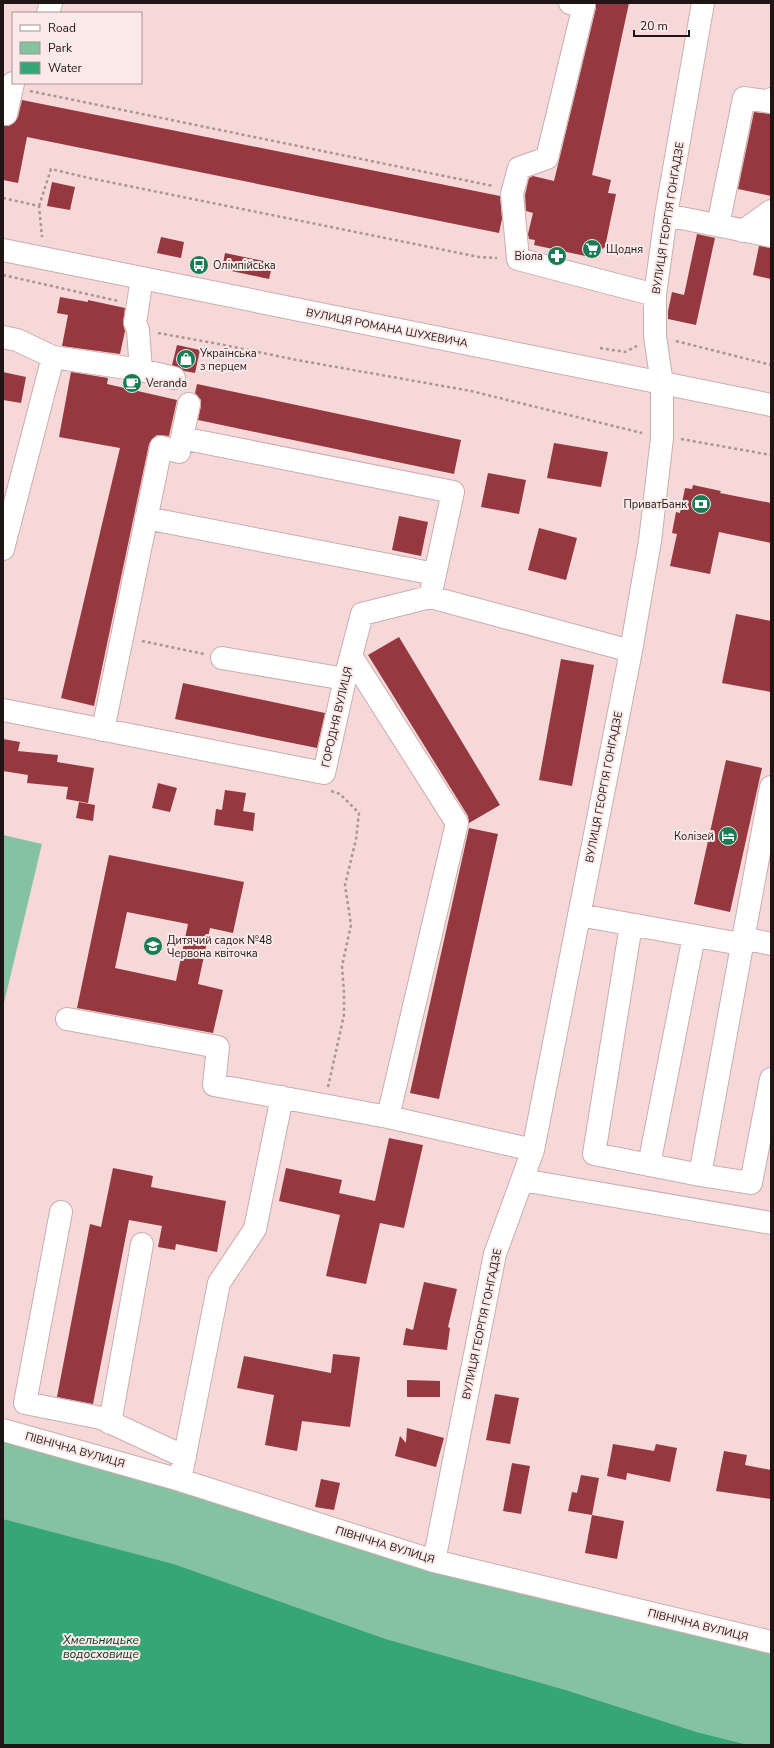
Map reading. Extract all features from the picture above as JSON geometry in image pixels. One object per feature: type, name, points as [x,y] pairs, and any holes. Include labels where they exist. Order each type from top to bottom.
[{"type":"street","points":[[570,3],[584,5],[547,158],[519,168],[512,194],[518,259],[655,295]]},
{"type":"street","name":"ВУЛИЦЯ ГЕОРГІЯ ГОНГАДЗЕ","points":[[434,1561],[495,1254],[533,1150],[631,651],[650,541],[662,438],[662,384],[655,336],[655,295],[666,215],[703,3]]},
{"type":"street","points":[[3,113],[6,114],[13,85]]},
{"type":"street","points":[[718,226],[744,98],[770,102],[771,99]]},
{"type":"street","points":[[743,231],[771,211]]},
{"type":"street","points":[[666,215],[771,236]]},
{"type":"street","name":"ВУЛИЦЯ РОМАНА ШУХЕВИЧА","points":[[3,250],[771,405]]},
{"type":"street","points":[[141,370],[138,330],[135,323],[142,278]]},
{"type":"street","points":[[3,337],[17,340],[53,357],[141,370],[174,378]]},
{"type":"street","points":[[3,549],[53,357]]},
{"type":"street","points":[[103,730],[161,447],[179,452],[189,404]]},
{"type":"street","points":[[182,438],[453,492],[430,597]]},
{"type":"street","points":[[146,518],[435,574]]},
{"type":"street","name":"ГОРОДНЯ ВУЛИЦЯ","points":[[3,710],[324,773],[345,679],[362,614],[430,597],[631,651]]},
{"type":"street","points":[[351,656],[457,823],[388,1117]]},
{"type":"street","points":[[222,658],[345,679]]},
{"type":"street","points":[[700,1175],[771,787]]},
{"type":"street","points":[[579,915],[735,943],[752,940],[771,944]]},
{"type":"street","points":[[631,925],[594,1154],[700,1175],[751,1183],[771,1079]]},
{"type":"street","points":[[649,1165],[694,936]]},
{"type":"street","points":[[67,1019],[218,1047],[214,1085],[388,1117],[533,1150]]},
{"type":"street","points":[[180,1480],[219,1283],[255,1229],[282,1097]]},
{"type":"street","points":[[522,1180],[771,1223]]},
{"type":"street","points":[[61,1212],[25,1403],[101,1418],[185,1457]]},
{"type":"street","points":[[110,1423],[142,1244]]},
{"type":"street","name":"ПІВНІЧНА ВУЛИЦЯ","points":[[3,1430],[180,1480],[434,1561],[771,1642]]},
{"type":"path","points":[[13,85],[492,186],[512,194]]},
{"type":"path","points":[[49,239],[41,237],[39,206],[51,169],[471,255],[518,259]]},
{"type":"path","points":[[3,198],[39,206]]},
{"type":"path","points":[[3,275],[138,305]]},
{"type":"path","points":[[138,330],[471,391],[662,438],[692,440],[771,455]]},
{"type":"path","points":[[594,347],[625,352],[655,336],[771,365]]},
{"type":"path","points":[[122,637],[222,658]]},
{"type":"path","points":[[324,773],[330,791],[340,794],[359,813],[356,839],[345,885],[351,925],[342,966],[344,1015],[324,1105]]},
{"type":"green space","points":[[3,835],[42,844],[3,1007]]},
{"type":"green space","points":[[3,1439],[771,1652],[771,1745],[749,1745],[697,1732],[566,1690],[386,1639],[174,1564],[8,1521],[3,1519]]},
{"type":"water","name":"Хмельницьке водосховище","points":[[3,1519],[174,1564],[386,1639],[566,1690],[697,1732],[749,1745],[3,1745]]},
{"type":"building","points":[[596,3],[629,3],[592,175],[611,180],[608,193],[616,194],[605,247],[590,257],[534,245],[535,240],[529,239],[528,234],[533,213],[526,211],[525,195],[529,178],[533,176],[554,181]]},
{"type":"building","points":[[22,100],[500,196],[502,219],[499,233],[27,137],[18,183],[3,180],[3,126],[9,126],[15,122],[18,117]]},
{"type":"building","points":[[754,112],[771,114],[771,196],[738,189]]},
{"type":"building","points":[[52,182],[75,187],[70,210],[47,206]]},
{"type":"building","points":[[697,234],[715,238],[696,325],[668,319],[668,311],[672,292],[684,295]]},
{"type":"building","points":[[161,237],[184,242],[181,258],[157,253]]},
{"type":"building","points":[[759,246],[771,248],[771,279],[753,275]]},
{"type":"building","points":[[225,253],[273,263],[269,279],[222,269]]},
{"type":"building","points":[[60,297],[88,302],[88,300],[125,308],[123,322],[125,331],[120,354],[62,346],[68,315],[57,313]]},
{"type":"building","points":[[177,345],[200,350],[195,373],[184,371],[172,365]]},
{"type":"building","points":[[3,372],[26,377],[21,403],[3,400]]},
{"type":"building","points":[[71,372],[108,378],[107,384],[177,400],[169,436],[157,435],[149,444],[94,706],[61,698],[120,448],[59,437]]},
{"type":"building","points":[[197,384],[461,440],[454,474],[198,420],[201,400],[195,393]]},
{"type":"building","points":[[554,443],[608,452],[601,487],[547,478]]},
{"type":"building","points":[[488,473],[526,480],[519,514],[481,507]]},
{"type":"building","points":[[693,485],[721,491],[720,493],[771,503],[771,543],[719,532],[710,574],[670,566],[677,534],[672,533],[676,512],[680,513],[685,488],[692,489]]},
{"type":"building","points":[[399,516],[428,522],[421,556],[392,550]]},
{"type":"building","points":[[539,528],[577,538],[566,580],[528,570]]},
{"type":"building","points":[[736,614],[771,621],[771,692],[722,683]]},
{"type":"building","points":[[399,637],[500,805],[469,823],[468,816],[368,655]]},
{"type":"building","points":[[561,659],[594,665],[572,786],[539,780]]},
{"type":"building","points":[[183,683],[325,713],[317,748],[175,719]]},
{"type":"building","points":[[3,739],[20,742],[18,751],[58,755],[57,762],[94,768],[88,803],[66,799],[68,787],[27,783],[28,775],[3,771]]},
{"type":"building","points":[[726,760],[762,768],[730,912],[694,904]]},
{"type":"building","points":[[158,783],[177,788],[170,812],[152,808]]},
{"type":"building","points":[[225,790],[246,793],[243,811],[255,813],[253,831],[214,825],[216,809],[222,810]]},
{"type":"building","points":[[79,802],[95,805],[93,821],[76,818]]},
{"type":"building","points":[[469,828],[498,834],[439,1099],[410,1093]]},
{"type":"building","points":[[109,855],[244,882],[233,933],[210,928],[198,984],[223,990],[213,1033],[77,1008]],"holes":[[[127,912],[188,924],[176,981],[115,968]]]},
{"type":"building","points":[[389,1138],[423,1145],[404,1228],[380,1223],[366,1284],[326,1276],[340,1215],[279,1201],[286,1168],[342,1180],[339,1193],[375,1201]]},
{"type":"building","points":[[113,1168],[153,1176],[151,1187],[226,1201],[217,1252],[176,1244],[175,1250],[158,1247],[162,1226],[129,1220],[93,1404],[57,1397],[90,1224],[101,1227]]},
{"type":"building","points":[[424,1282],[457,1289],[448,1327],[450,1328],[447,1350],[403,1345],[406,1328],[413,1330]]},
{"type":"building","points":[[333,1354],[360,1357],[350,1427],[302,1421],[297,1451],[265,1445],[274,1395],[237,1388],[244,1356],[331,1373]]},
{"type":"building","points":[[407,1380],[440,1381],[440,1397],[407,1397]]},
{"type":"building","points":[[495,1394],[519,1398],[510,1444],[486,1440]]},
{"type":"building","points":[[407,1428],[444,1438],[436,1467],[395,1456],[400,1436],[406,1443]]},
{"type":"building","points":[[613,1444],[654,1451],[656,1444],[677,1448],[670,1482],[627,1473],[626,1480],[607,1476]]},
{"type":"building","points":[[724,1451],[747,1455],[745,1465],[771,1470],[771,1499],[716,1491]]},
{"type":"building","points":[[512,1463],[530,1466],[521,1514],[503,1511]]},
{"type":"building","points":[[581,1475],[599,1478],[592,1515],[568,1511],[572,1492],[577,1493]]},
{"type":"building","points":[[321,1479],[340,1483],[334,1510],[315,1507]]},
{"type":"building","points":[[592,1515],[624,1521],[617,1559],[585,1553]]},
{"type":"place","name":"Щодня","points":[[592,249]]},
{"type":"place","name":"Віола","points":[[557,256]]},
{"type":"place","name":"Олiмпiйська","points":[[199,265]]},
{"type":"place","name":"Українська з перцем","points":[[186,359]]},
{"type":"place","name":"Veranda","points":[[132,383]]},
{"type":"place","name":"ПриватБанк","points":[[701,504]]},
{"type":"place","name":"Колізей","points":[[728,836]]},
{"type":"place","name":"Дитячий садок №48 Червона квіточка","points":[[153,946]]}]
